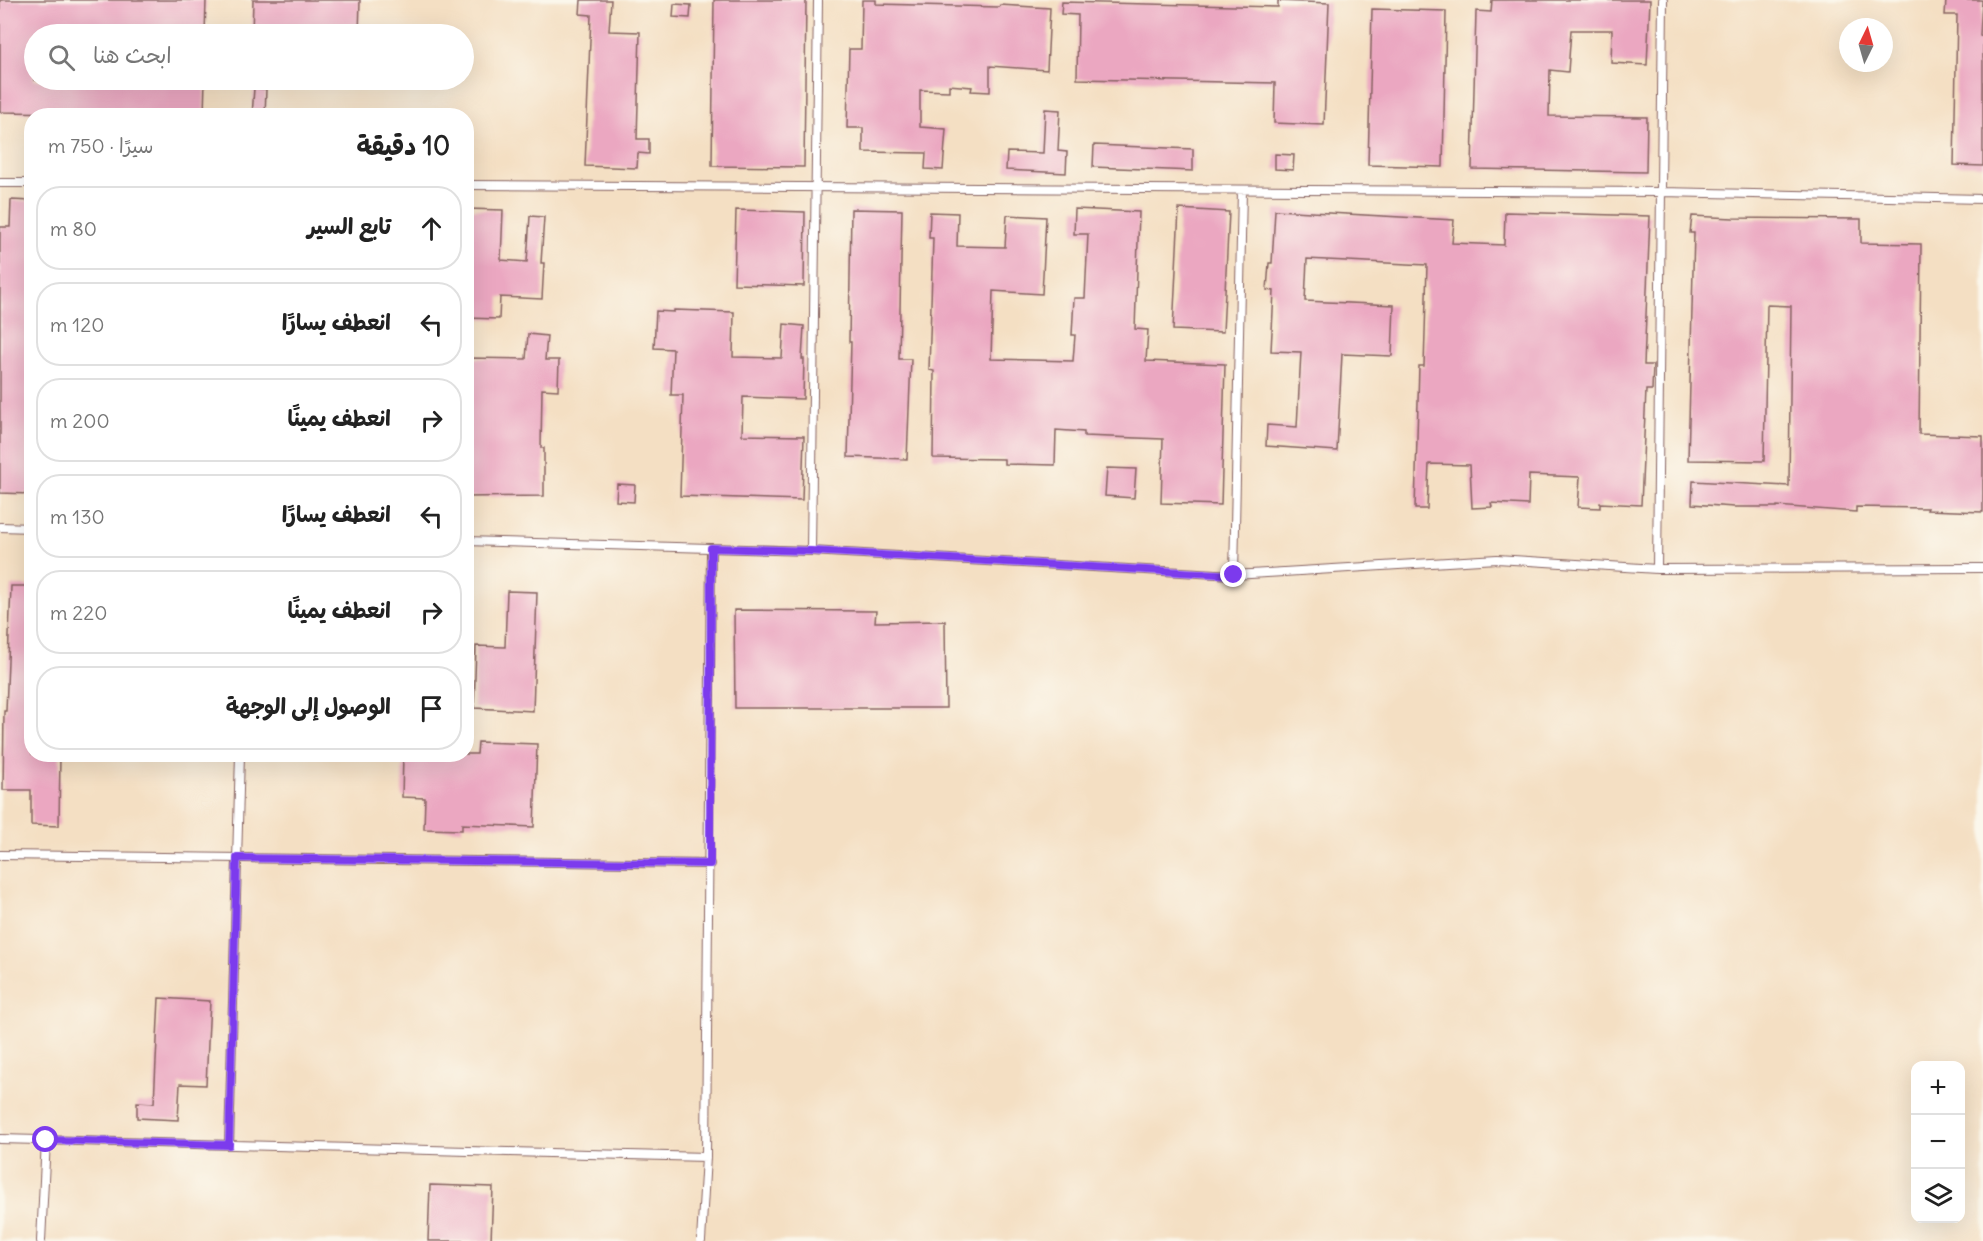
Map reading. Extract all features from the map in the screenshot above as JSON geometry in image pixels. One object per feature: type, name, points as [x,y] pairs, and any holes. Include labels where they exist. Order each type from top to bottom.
[{"type":"lane","points":[[811,551],[818,0]]},
{"type":"lane","points":[[1657,569],[1663,0]]},
{"type":"lane","points":[[0,183],[24,183]]},
{"type":"lane","points":[[474,185],[1662,192],[1983,199]]},
{"type":"lane","points":[[1234,575],[1242,189]]},
{"type":"lane","points":[[0,527],[24,528]]},
{"type":"lane","points":[[474,541],[811,551],[1234,575],[1497,559],[1657,569],[1983,568]]},
{"type":"lane","points":[[701,1241],[706,1157],[711,548]]},
{"type":"lane","points":[[229,1145],[240,762]]},
{"type":"lane","points":[[0,855],[710,864]]},
{"type":"lane","points":[[0,1139],[706,1157]]},
{"type":"lane","points":[[41,1241],[46,1140]]},
{"type":"building","points":[[0,0],[206,0],[205,24],[24,24],[24,90],[205,90],[204,108],[24,108],[24,112],[0,112]]},
{"type":"building","points":[[253,0],[360,0],[359,24],[252,24]]},
{"type":"building","points":[[581,0],[611,0],[609,31],[640,32],[637,139],[649,139],[649,154],[638,153],[637,168],[585,166],[591,15],[580,14]]},
{"type":"building","points":[[714,0],[806,0],[804,167],[712,166]]},
{"type":"building","points":[[862,0],[876,0],[876,4],[999,7],[1000,5],[1050,8],[1047,70],[990,66],[990,92],[971,91],[972,87],[949,85],[949,91],[920,90],[920,127],[946,129],[943,170],[925,169],[926,153],[863,152],[863,128],[847,128],[849,49],[861,49]]},
{"type":"building","points":[[1492,0],[1650,0],[1647,65],[1611,63],[1612,30],[1571,30],[1568,72],[1550,70],[1549,116],[1647,117],[1646,172],[1472,169],[1476,11],[1491,12]]},
{"type":"building","points":[[1946,0],[1982,0],[1980,36],[1983,37],[1983,166],[1954,165],[1957,15],[1945,15]]},
{"type":"building","points":[[1278,1],[1329,3],[1324,125],[1274,123],[1275,83],[1077,79],[1078,15],[1061,14],[1062,2],[1278,7]]},
{"type":"building","points":[[674,4],[691,5],[690,18],[673,17]]},
{"type":"building","points":[[1372,9],[1446,11],[1443,167],[1368,165]]},
{"type":"building","points":[[254,90],[266,90],[265,108],[253,108]]},
{"type":"building","points":[[1045,109],[1060,110],[1058,151],[1067,152],[1066,173],[1006,170],[1007,152],[1043,153]]},
{"type":"building","points":[[1094,145],[1193,149],[1193,171],[1093,167]]},
{"type":"building","points":[[1275,154],[1294,155],[1293,170],[1275,169]]},
{"type":"building","points":[[11,200],[24,201],[24,494],[0,493],[0,227],[10,227]]},
{"type":"building","points":[[474,209],[503,210],[501,260],[527,262],[530,216],[544,217],[541,263],[544,263],[542,299],[500,297],[499,319],[474,318]]},
{"type":"building","points":[[851,209],[902,210],[899,359],[911,359],[907,459],[848,457]]},
{"type":"building","points":[[1075,209],[1139,212],[1135,329],[1148,330],[1146,361],[1225,364],[1221,505],[1161,503],[1163,439],[1084,436],[1084,432],[1056,430],[1055,465],[1004,464],[1004,459],[933,458],[934,371],[929,370],[933,238],[929,238],[930,212],[958,213],[957,246],[1005,247],[1007,215],[1046,217],[1042,294],[993,291],[991,359],[1073,361],[1074,298],[1085,298],[1088,234],[1074,234]]},
{"type":"building","points":[[1179,209],[1229,212],[1223,332],[1173,330]]},
{"type":"building","points":[[736,210],[805,212],[804,286],[734,284]]},
{"type":"building","points":[[1275,210],[1454,220],[1452,243],[1504,245],[1505,212],[1650,216],[1644,365],[1653,365],[1652,390],[1646,390],[1641,505],[1600,503],[1600,508],[1578,507],[1580,477],[1529,475],[1528,505],[1491,503],[1492,507],[1472,508],[1470,465],[1429,464],[1427,509],[1415,509],[1419,366],[1424,366],[1427,265],[1307,259],[1305,301],[1394,305],[1392,356],[1342,354],[1337,451],[1266,446],[1267,425],[1297,427],[1301,352],[1271,351],[1274,291],[1267,290],[1269,263],[1272,263]]},
{"type":"building","points":[[1692,216],[1861,219],[1861,243],[1921,244],[1919,434],[1983,436],[1983,512],[1927,510],[1928,508],[1856,507],[1856,512],[1777,506],[1734,507],[1692,504],[1693,481],[1789,486],[1791,306],[1767,305],[1764,461],[1688,460],[1694,233],[1690,233]]},
{"type":"building","points":[[674,310],[734,312],[733,357],[782,358],[784,324],[804,326],[803,399],[743,397],[742,435],[804,436],[802,500],[680,496],[683,395],[671,395],[673,349],[654,348],[656,311],[674,312]]},
{"type":"building","points":[[528,334],[547,336],[545,360],[559,360],[558,390],[542,389],[541,448],[544,448],[544,496],[474,497],[474,358],[526,359]]},
{"type":"building","points":[[1107,468],[1136,469],[1134,498],[1105,496]]},
{"type":"building","points":[[617,484],[635,485],[634,502],[616,501]]},
{"type":"building","points":[[11,586],[24,586],[24,762],[60,762],[59,826],[31,825],[31,790],[3,790],[4,711],[6,711]]},
{"type":"building","points":[[507,591],[537,592],[533,711],[474,708],[476,646],[505,647]]},
{"type":"building","points":[[734,610],[876,611],[875,622],[945,621],[946,708],[735,708]]},
{"type":"building","points":[[478,742],[537,744],[534,827],[462,824],[462,830],[424,829],[425,798],[402,797],[403,762],[474,762],[474,754],[477,754]]},
{"type":"building","points":[[159,998],[210,1001],[206,1085],[180,1084],[178,1120],[137,1118],[137,1102],[154,1103]]},
{"type":"building","points":[[430,1185],[493,1187],[491,1241],[428,1241]]},
{"type":"route","points":[[46,1140],[229,1145],[237,858],[710,864],[711,548],[811,551],[1234,575]]}]
